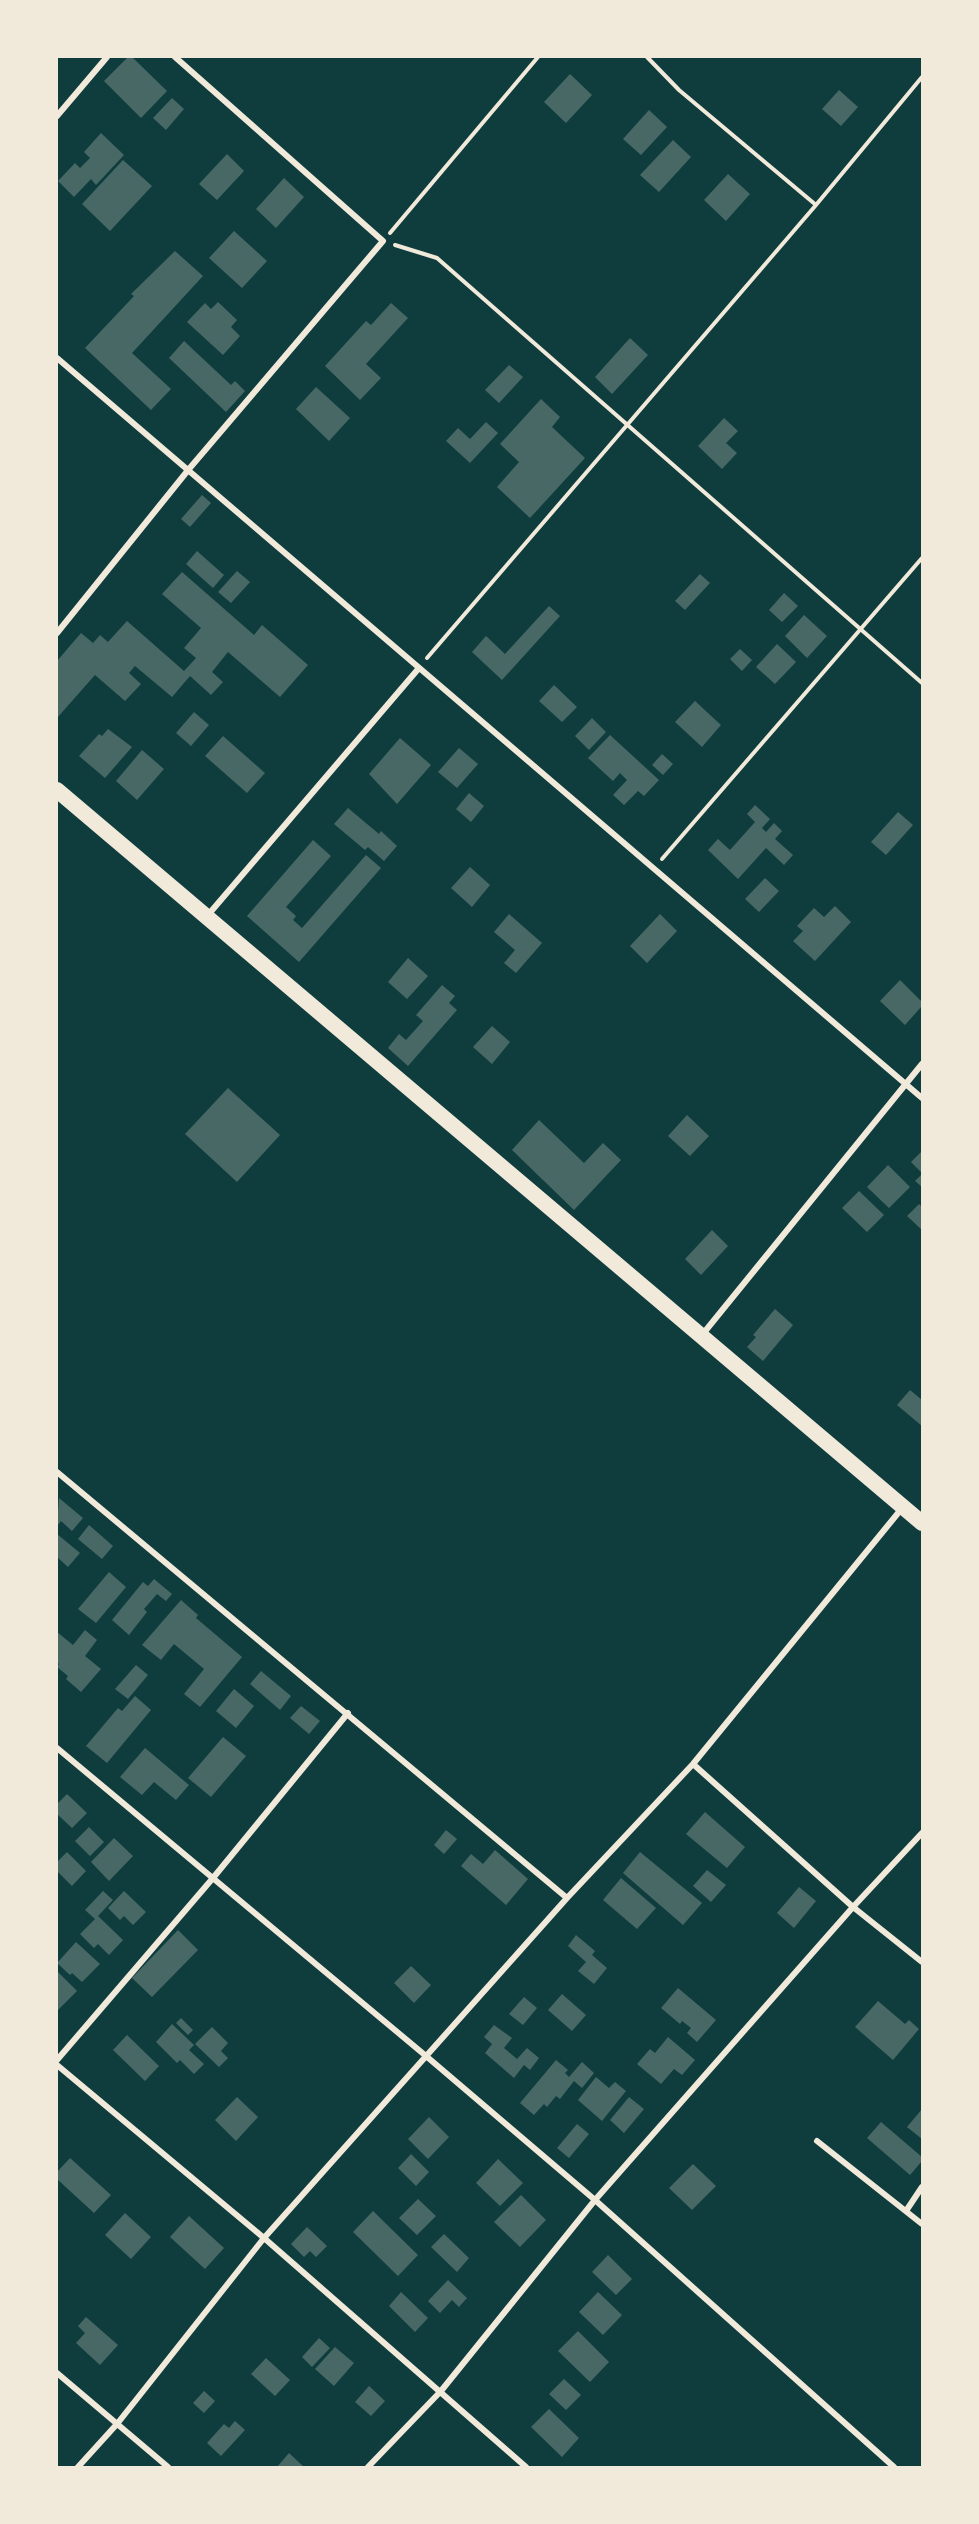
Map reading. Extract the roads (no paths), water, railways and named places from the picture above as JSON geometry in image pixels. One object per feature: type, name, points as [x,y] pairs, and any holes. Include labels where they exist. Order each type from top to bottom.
[{"type":"highway","points":[[57,790],[903,1507],[921,1519]]},
{"type":"street","points":[[57,116],[107,57]]},
{"type":"street","points":[[57,633],[189,469],[383,241],[175,57]]},
{"type":"street","points":[[57,358],[922,1098]]},
{"type":"street","points":[[207,916],[419,668]]},
{"type":"street","points":[[702,1336],[922,1064]]},
{"type":"street","points":[[57,1472],[567,1898]]},
{"type":"street","points":[[78,2467],[117,2424],[264,2238],[567,1898],[693,1764],[903,1507]]},
{"type":"street","points":[[57,2060],[213,1878],[348,1713]]},
{"type":"street","points":[[57,1748],[426,2056],[594,2200],[894,2467]]},
{"type":"street","points":[[693,1764],[853,1907],[922,1962]]},
{"type":"street","points":[[368,2467],[441,2391],[594,2200],[853,1907],[922,1833]]},
{"type":"street","points":[[57,2065],[264,2238],[526,2467]]},
{"type":"street","points":[[817,2141],[922,2223]]},
{"type":"street","points":[[906,2211],[922,2187]]},
{"type":"street","points":[[57,2373],[168,2467]]}]
